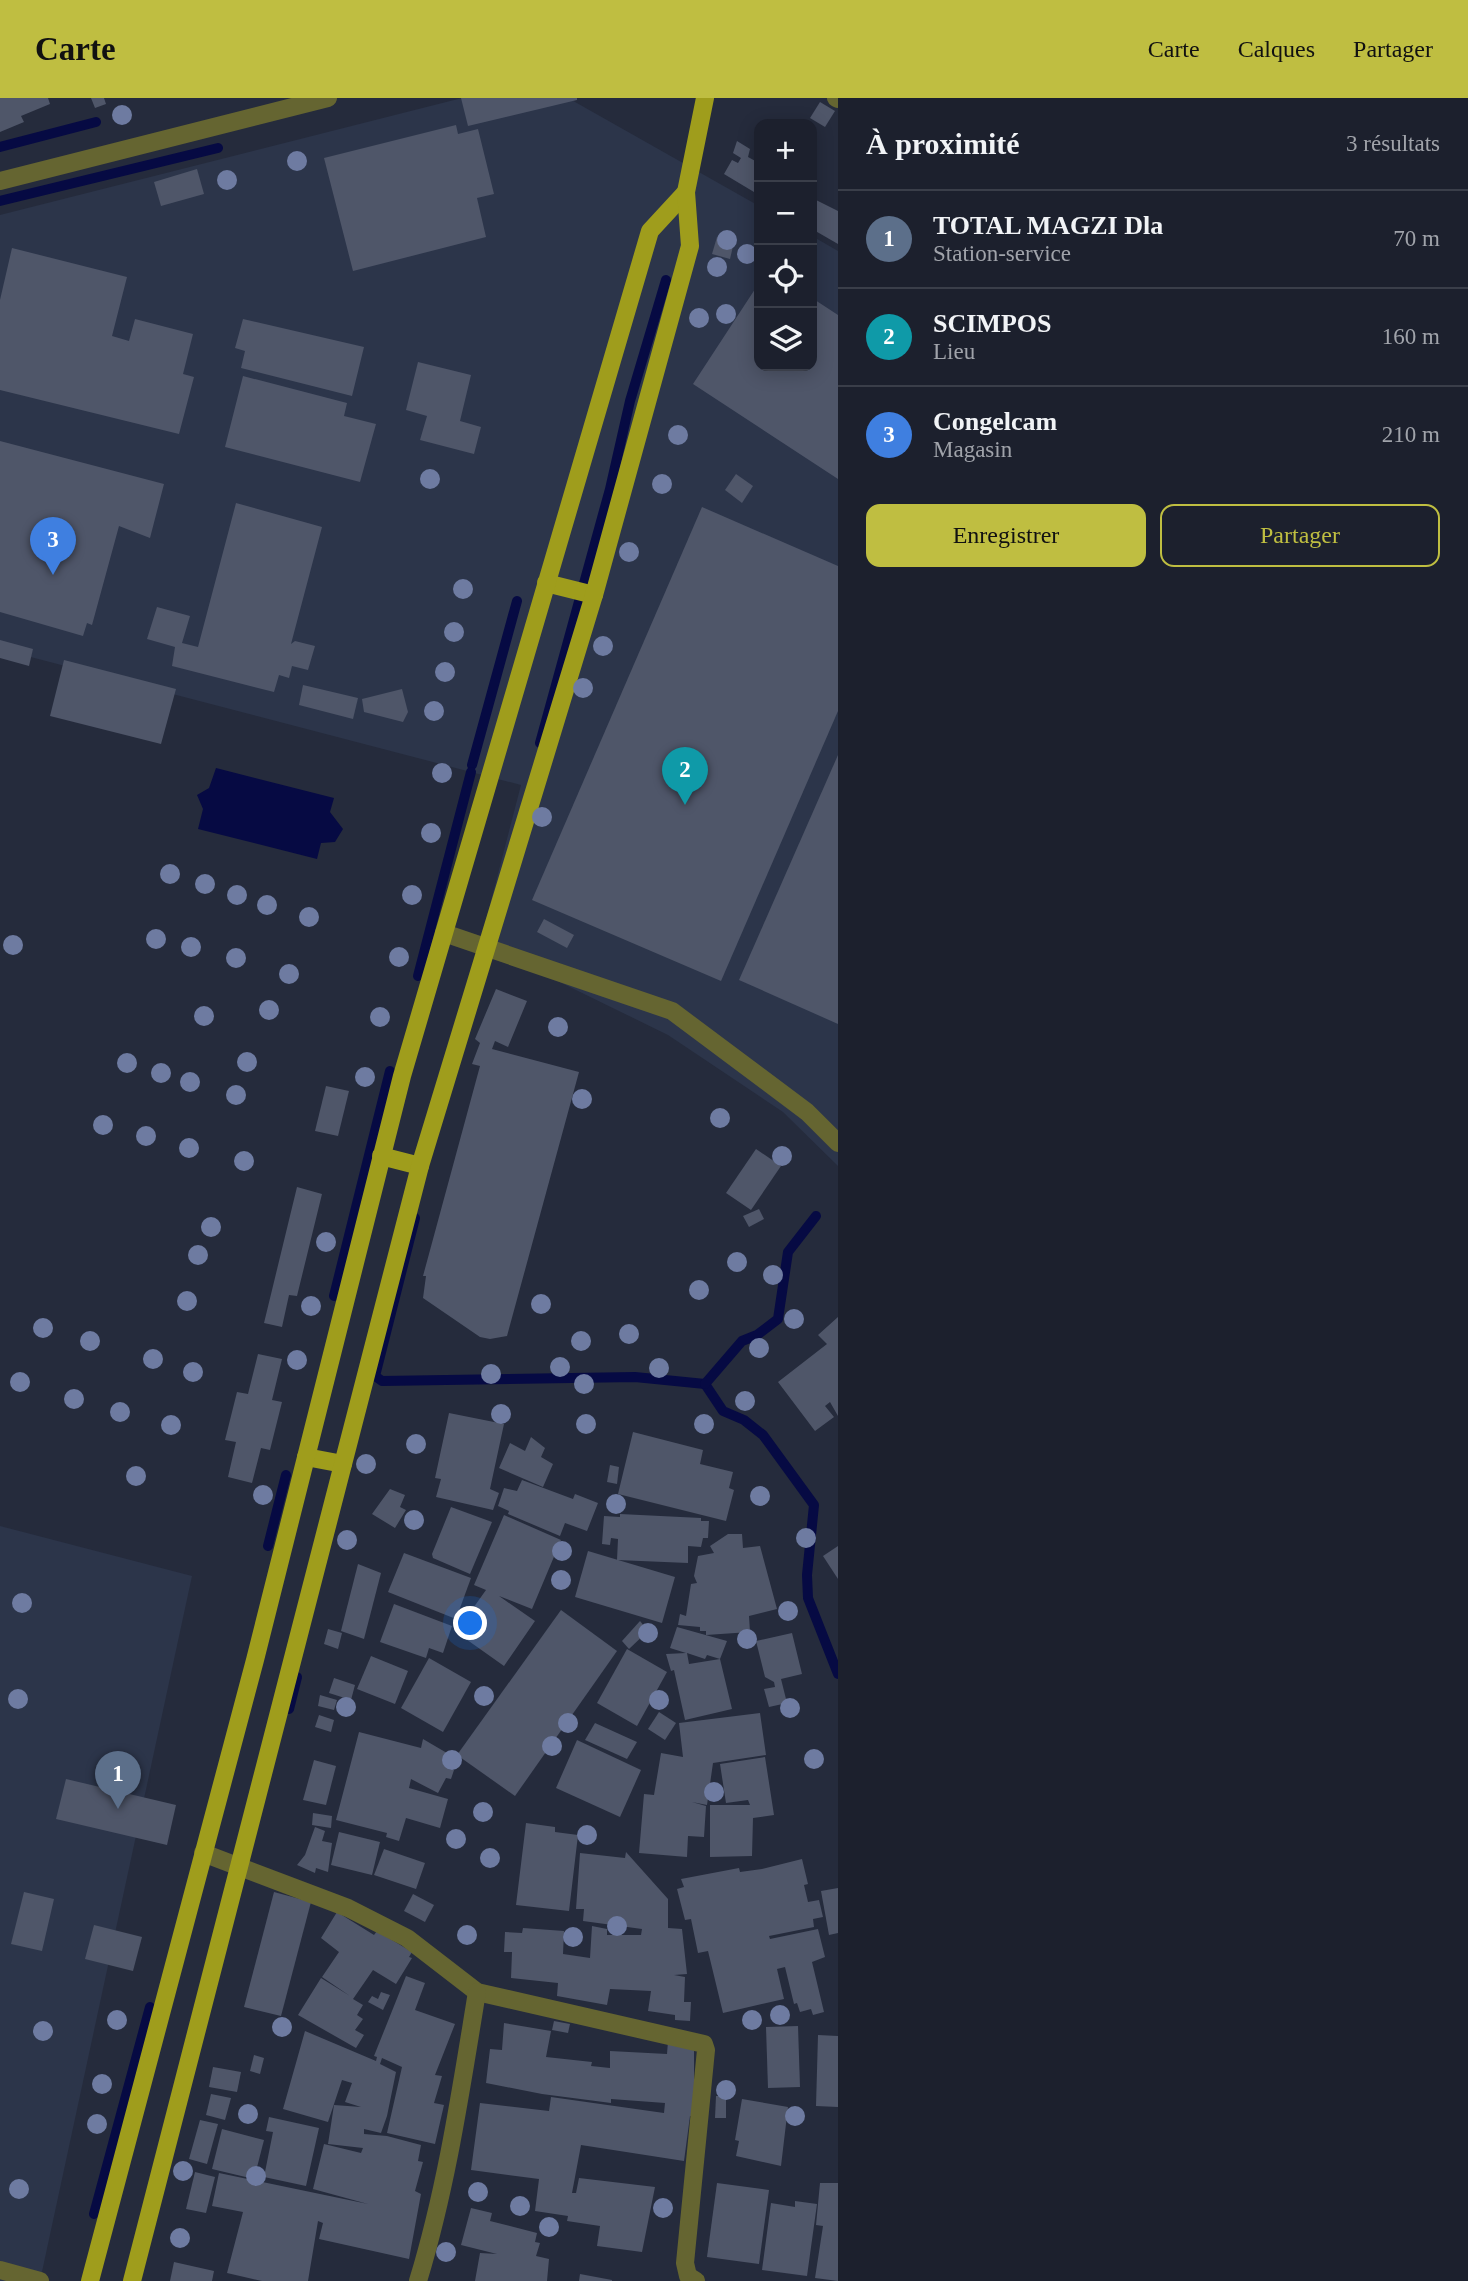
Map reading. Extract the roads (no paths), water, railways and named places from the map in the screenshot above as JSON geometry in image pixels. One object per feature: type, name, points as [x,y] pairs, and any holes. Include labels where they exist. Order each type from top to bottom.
[{"type":"main road","points":[[132,2281],[420,1166],[594,595],[690,246],[686,192],[705,98]]},
{"type":"main road","points":[[90,2281],[204,1853],[382,1156],[444,933],[650,231],[686,192]]},
{"type":"main road","points":[[546,583],[594,595]]},
{"type":"main road","points":[[382,1156],[420,1166]]},
{"type":"main road","points":[[306,1457],[343,1464]]},
{"type":"street","points":[[0,181],[328,98]]},
{"type":"street","points":[[444,933],[672,1012],[807,1112],[838,1143]]},
{"type":"street","points":[[204,1853],[348,1908],[407,1938],[477,1992],[704,2044],[706,2050],[685,2263],[688,2276],[696,2281]]},
{"type":"street","points":[[418,2281],[434,2229],[454,2137],[477,1992]]},
{"type":"street","points":[[0,2270],[40,2281]]},
{"type":"waterway","points":[[0,147],[96,122]]},
{"type":"waterway","points":[[0,201],[218,148]]},
{"type":"waterway","points":[[540,743],[610,489],[630,401],[666,280]]},
{"type":"waterway","points":[[472,765],[517,601]]},
{"type":"waterway","points":[[418,976],[471,772]]},
{"type":"waterway","points":[[334,1296],[390,1071]]},
{"type":"waterway","points":[[705,1384],[742,1341],[757,1335],[778,1319],[788,1252],[816,1216]]},
{"type":"waterway","points":[[415,1218],[375,1376],[382,1381],[635,1377],[705,1384]]},
{"type":"waterway","points":[[705,1384],[723,1411],[744,1420],[763,1435],[814,1505],[807,1575],[808,1598],[838,1674]]},
{"type":"waterway","points":[[268,1546],[286,1475]]},
{"type":"waterway","points":[[289,1709],[297,1677]]},
{"type":"waterway","points":[[94,2214],[150,2007]]},
{"type":"place","name":"Congelcam","points":[[53,575]]},
{"type":"place","name":"SCIMPOS","points":[[685,805]]},
{"type":"place","name":"TOTAL MAGZI Dla","points":[[118,1809]]}]
